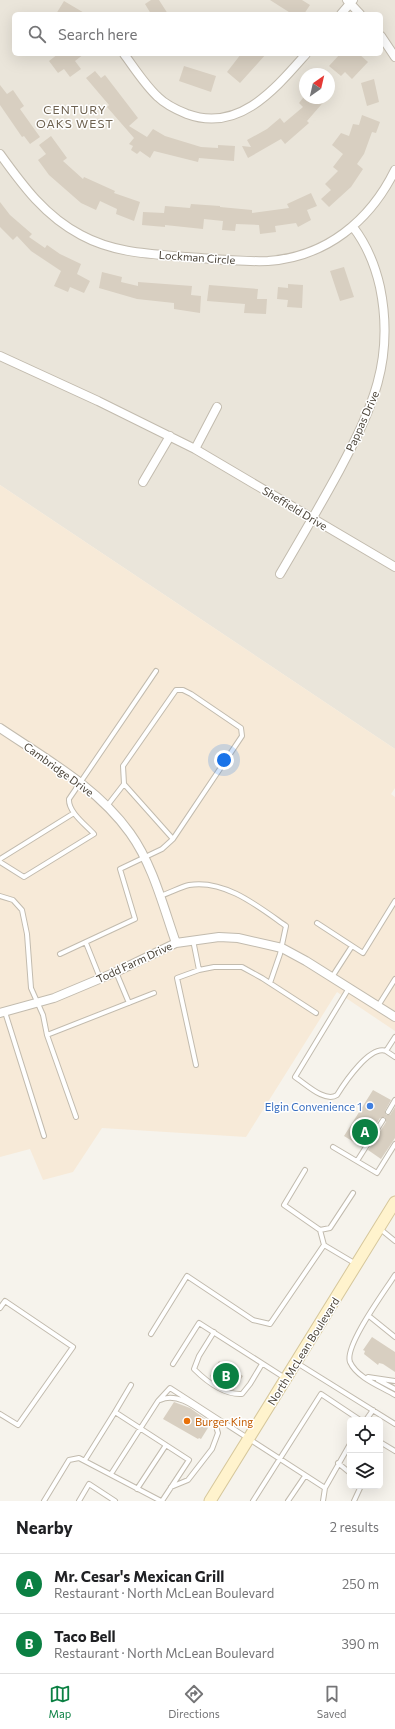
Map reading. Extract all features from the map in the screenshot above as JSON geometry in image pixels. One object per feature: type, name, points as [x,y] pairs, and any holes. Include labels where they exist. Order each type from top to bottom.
[{"type":"main road","name":"North McLean Boulevard","points":[[210,1501],[395,1202]]},
{"type":"street","points":[[342,12],[350,1],[358,12]]},
{"type":"street","points":[[383,39],[395,57]]},
{"type":"street","points":[[126,56],[159,98],[174,109],[199,118],[221,119],[242,112],[261,100],[304,56]]},
{"type":"street","name":"Lockman Circle","points":[[0,154],[33,199],[50,214],[86,238],[122,250],[232,260],[269,261],[301,255],[329,243],[353,227],[363,218],[380,196],[395,170]]},
{"type":"street","name":"Pappas Drive","points":[[280,574],[313,519],[368,413],[378,385],[384,356],[385,324],[383,305],[378,281],[368,250],[353,227]]},
{"type":"street","name":"Sheffield Drive","points":[[0,356],[195,449],[395,567]]},
{"type":"street","points":[[195,449],[217,407]]},
{"type":"street","points":[[143,482],[170,436]]},
{"type":"street","name":"Cambridge Drive","points":[[0,728],[81,783],[107,806],[130,834],[144,857],[160,896],[176,943]]},
{"type":"street","name":"Todd Farm Drive","points":[[3,1012],[54,998],[116,972],[176,943],[193,940],[238,938],[282,948],[332,977],[395,1017]]},
{"type":"lane","points":[[0,862],[24,877],[94,834],[74,813],[69,804],[69,799],[156,671]]},
{"type":"lane","points":[[60,954],[135,919],[120,869],[162,849],[173,839],[242,736],[241,728],[183,690],[176,690],[122,766],[124,784],[173,839]]},
{"type":"lane","points":[[107,806],[124,784]]},
{"type":"lane","points":[[0,859],[74,813]]},
{"type":"lane","points":[[160,896],[188,885],[201,884],[215,886],[252,902],[286,926],[282,948],[270,983]]},
{"type":"lane","points":[[0,896],[12,900],[22,910],[27,934],[30,982],[43,1015],[47,1035],[76,1117]]},
{"type":"lane","points":[[317,923],[363,953],[395,901]]},
{"type":"lane","points":[[193,940],[199,970]]},
{"type":"lane","points":[[86,943],[100,978]]},
{"type":"lane","points":[[332,977],[352,946]]},
{"type":"lane","points":[[196,1065],[177,978],[199,970],[229,966],[242,967],[316,1013]]},
{"type":"lane","points":[[116,972],[129,1002]]},
{"type":"lane","points":[[378,1006],[395,980]]},
{"type":"lane","points":[[349,988],[295,1078],[325,1097],[333,1097],[369,1055],[378,1050],[386,1051],[395,1057]]},
{"type":"lane","points":[[47,1035],[154,993]]},
{"type":"lane","points":[[3,1012],[44,1136]]},
{"type":"lane","points":[[386,1051],[395,1037]]},
{"type":"lane","points":[[388,1112],[395,1100]]},
{"type":"lane","points":[[357,1161],[383,1120]]},
{"type":"lane","points":[[333,1148],[377,1173],[395,1144]]},
{"type":"lane","points":[[305,1170],[284,1205],[320,1230],[324,1245],[356,1265]]},
{"type":"lane","points":[[320,1230],[330,1228],[353,1193]]},
{"type":"lane","points":[[379,1228],[395,1241]]},
{"type":"lane","points":[[151,1334],[187,1276],[253,1320],[270,1324],[324,1245]]},
{"type":"lane","points":[[395,1275],[350,1348],[350,1362],[358,1373],[395,1395]]},
{"type":"lane","points":[[0,1297],[73,1347],[18,1425],[0,1414]]},
{"type":"lane","points":[[0,1308],[5,1301]]},
{"type":"lane","points":[[369,1316],[395,1337]]},
{"type":"lane","points":[[173,1364],[199,1323],[286,1378]]},
{"type":"lane","points":[[214,1332],[199,1356],[194,1369],[202,1378],[232,1394],[242,1394],[262,1364]]},
{"type":"lane","points":[[296,1363],[395,1424]]},
{"type":"lane","points":[[366,1377],[395,1381]]},
{"type":"lane","points":[[376,1378],[395,1389]]},
{"type":"lane","points":[[85,1460],[131,1385]]},
{"type":"lane","points":[[111,1474],[158,1401],[170,1388],[325,1488]]},
{"type":"lane","points":[[253,1501],[321,1394],[356,1417]]},
{"type":"lane","points":[[158,1401],[168,1396],[181,1400],[214,1420],[218,1433],[212,1449],[188,1480],[171,1487]]},
{"type":"lane","points":[[368,1417],[373,1410]]},
{"type":"lane","points":[[44,1501],[69,1460],[78,1458],[85,1460],[136,1489],[161,1501],[188,1460],[115,1412]]},
{"type":"lane","points":[[383,1444],[395,1451]]},
{"type":"lane","points":[[136,1489],[166,1445]]},
{"type":"lane","points":[[323,1501],[325,1488],[338,1462],[347,1448]]},
{"type":"lane","points":[[338,1462],[347,1470]]},
{"type":"lane","points":[[288,1501],[305,1476]]},
{"type":"lane","points":[[79,1501],[89,1484],[115,1501]]},
{"type":"lane","points":[[354,1501],[360,1489]]},
{"type":"shaded area","points":[[0,0],[395,0],[395,749],[0,485]]},
{"type":"shaded area","points":[[0,485],[395,749],[395,788],[391,794],[395,797],[395,1031],[337,992],[246,1137],[102,1128],[73,1172],[43,1180],[30,1149],[0,1157]]},
{"type":"building","points":[[151,0],[159,0],[167,12],[150,12],[145,4]]},
{"type":"building","points":[[270,0],[302,0],[310,5],[305,12],[289,12]]},
{"type":"building","points":[[64,1],[83,12],[57,12]]},
{"type":"building","points":[[55,56],[81,56],[75,61],[81,69],[70,77],[64,69],[58,73],[49,61]]},
{"type":"building","points":[[239,56],[264,56],[240,83],[227,72]]},
{"type":"building","points":[[338,56],[361,56],[368,62],[352,79],[345,72],[341,76],[335,71],[335,68],[329,66]]},
{"type":"building","points":[[184,66],[216,76],[211,92],[179,81]]},
{"type":"building","points":[[95,71],[101,78],[105,75],[138,118],[129,126],[147,137],[153,129],[165,136],[201,147],[218,148],[218,145],[235,146],[234,161],[199,158],[198,162],[154,151],[150,158],[140,151],[137,154],[131,150],[133,146],[129,144],[134,138],[107,107],[109,105],[86,78]]},
{"type":"building","points":[[374,79],[379,102],[367,106],[361,83]]},
{"type":"building","points":[[0,85],[7,94],[13,90],[24,106],[20,109],[40,137],[30,144],[24,136],[22,137],[0,105]]},
{"type":"building","points":[[300,104],[322,104],[307,121],[309,123],[285,144],[281,139],[248,158],[242,146],[251,147],[247,140],[267,129],[280,118],[284,123],[303,107]]},
{"type":"building","points":[[362,115],[380,122],[376,133],[372,132],[364,154],[357,164],[363,169],[351,187],[329,207],[321,199],[331,190],[325,184],[338,171],[333,167],[343,154],[332,145],[341,133],[349,136],[353,124],[359,125]]},
{"type":"building","points":[[51,136],[67,158],[63,161],[83,179],[84,177],[115,191],[114,193],[140,202],[134,221],[116,214],[117,209],[100,201],[96,210],[81,203],[49,175],[38,160],[46,154],[39,145]]},
{"type":"building","points":[[311,193],[317,206],[307,210],[311,220],[298,227],[296,223],[275,226],[276,232],[260,234],[259,225],[236,224],[235,231],[222,230],[223,221],[204,219],[203,229],[165,225],[165,227],[142,225],[143,212],[164,213],[165,206],[190,208],[191,204],[220,206],[252,210],[252,213],[289,208],[287,204]]},
{"type":"building","points":[[0,202],[10,215],[32,234],[29,237],[45,248],[47,245],[60,254],[81,264],[77,274],[90,281],[84,293],[70,287],[68,292],[54,286],[61,271],[31,251],[17,236],[13,240],[0,227]]},
{"type":"building","points":[[344,267],[354,297],[340,301],[330,271]]},
{"type":"building","points":[[102,272],[122,277],[121,282],[138,286],[138,282],[192,286],[191,295],[201,296],[200,313],[174,309],[174,303],[137,299],[99,288]]},
{"type":"building","points":[[288,284],[303,285],[302,308],[287,307],[288,300],[277,299],[278,287],[288,288]]},
{"type":"building","points":[[209,285],[258,289],[257,299],[267,299],[266,314],[244,313],[245,304],[207,301]]},
{"type":"building","points":[[373,1090],[391,1100],[385,1111],[386,1115],[390,1115],[395,1107],[395,1138],[381,1159],[368,1150],[386,1122],[385,1117],[380,1118],[362,1147],[344,1136]]},
{"type":"building","points":[[372,1337],[395,1352],[395,1372],[383,1364],[379,1363],[378,1365],[364,1354],[365,1351],[363,1350]]},
{"type":"building","points":[[219,1361],[243,1376],[234,1390],[228,1388],[210,1376]]},
{"type":"building","name":"Burger King","points":[[174,1402],[190,1408],[211,1423],[201,1439],[198,1439],[163,1419]]},
{"type":"place","name":"Elgin Convenience 1","points":[[370,1106]]},
{"type":"place","name":"Mr. Cesar's Mexican Grill","points":[[365,1132]]},
{"type":"place","name":"Taco Bell","points":[[226,1376]]},
{"type":"place","name":"Burger King","points":[[187,1421]]},
{"type":"district","name":"CENTURY OAKS WEST","points":[[75,116]]}]
